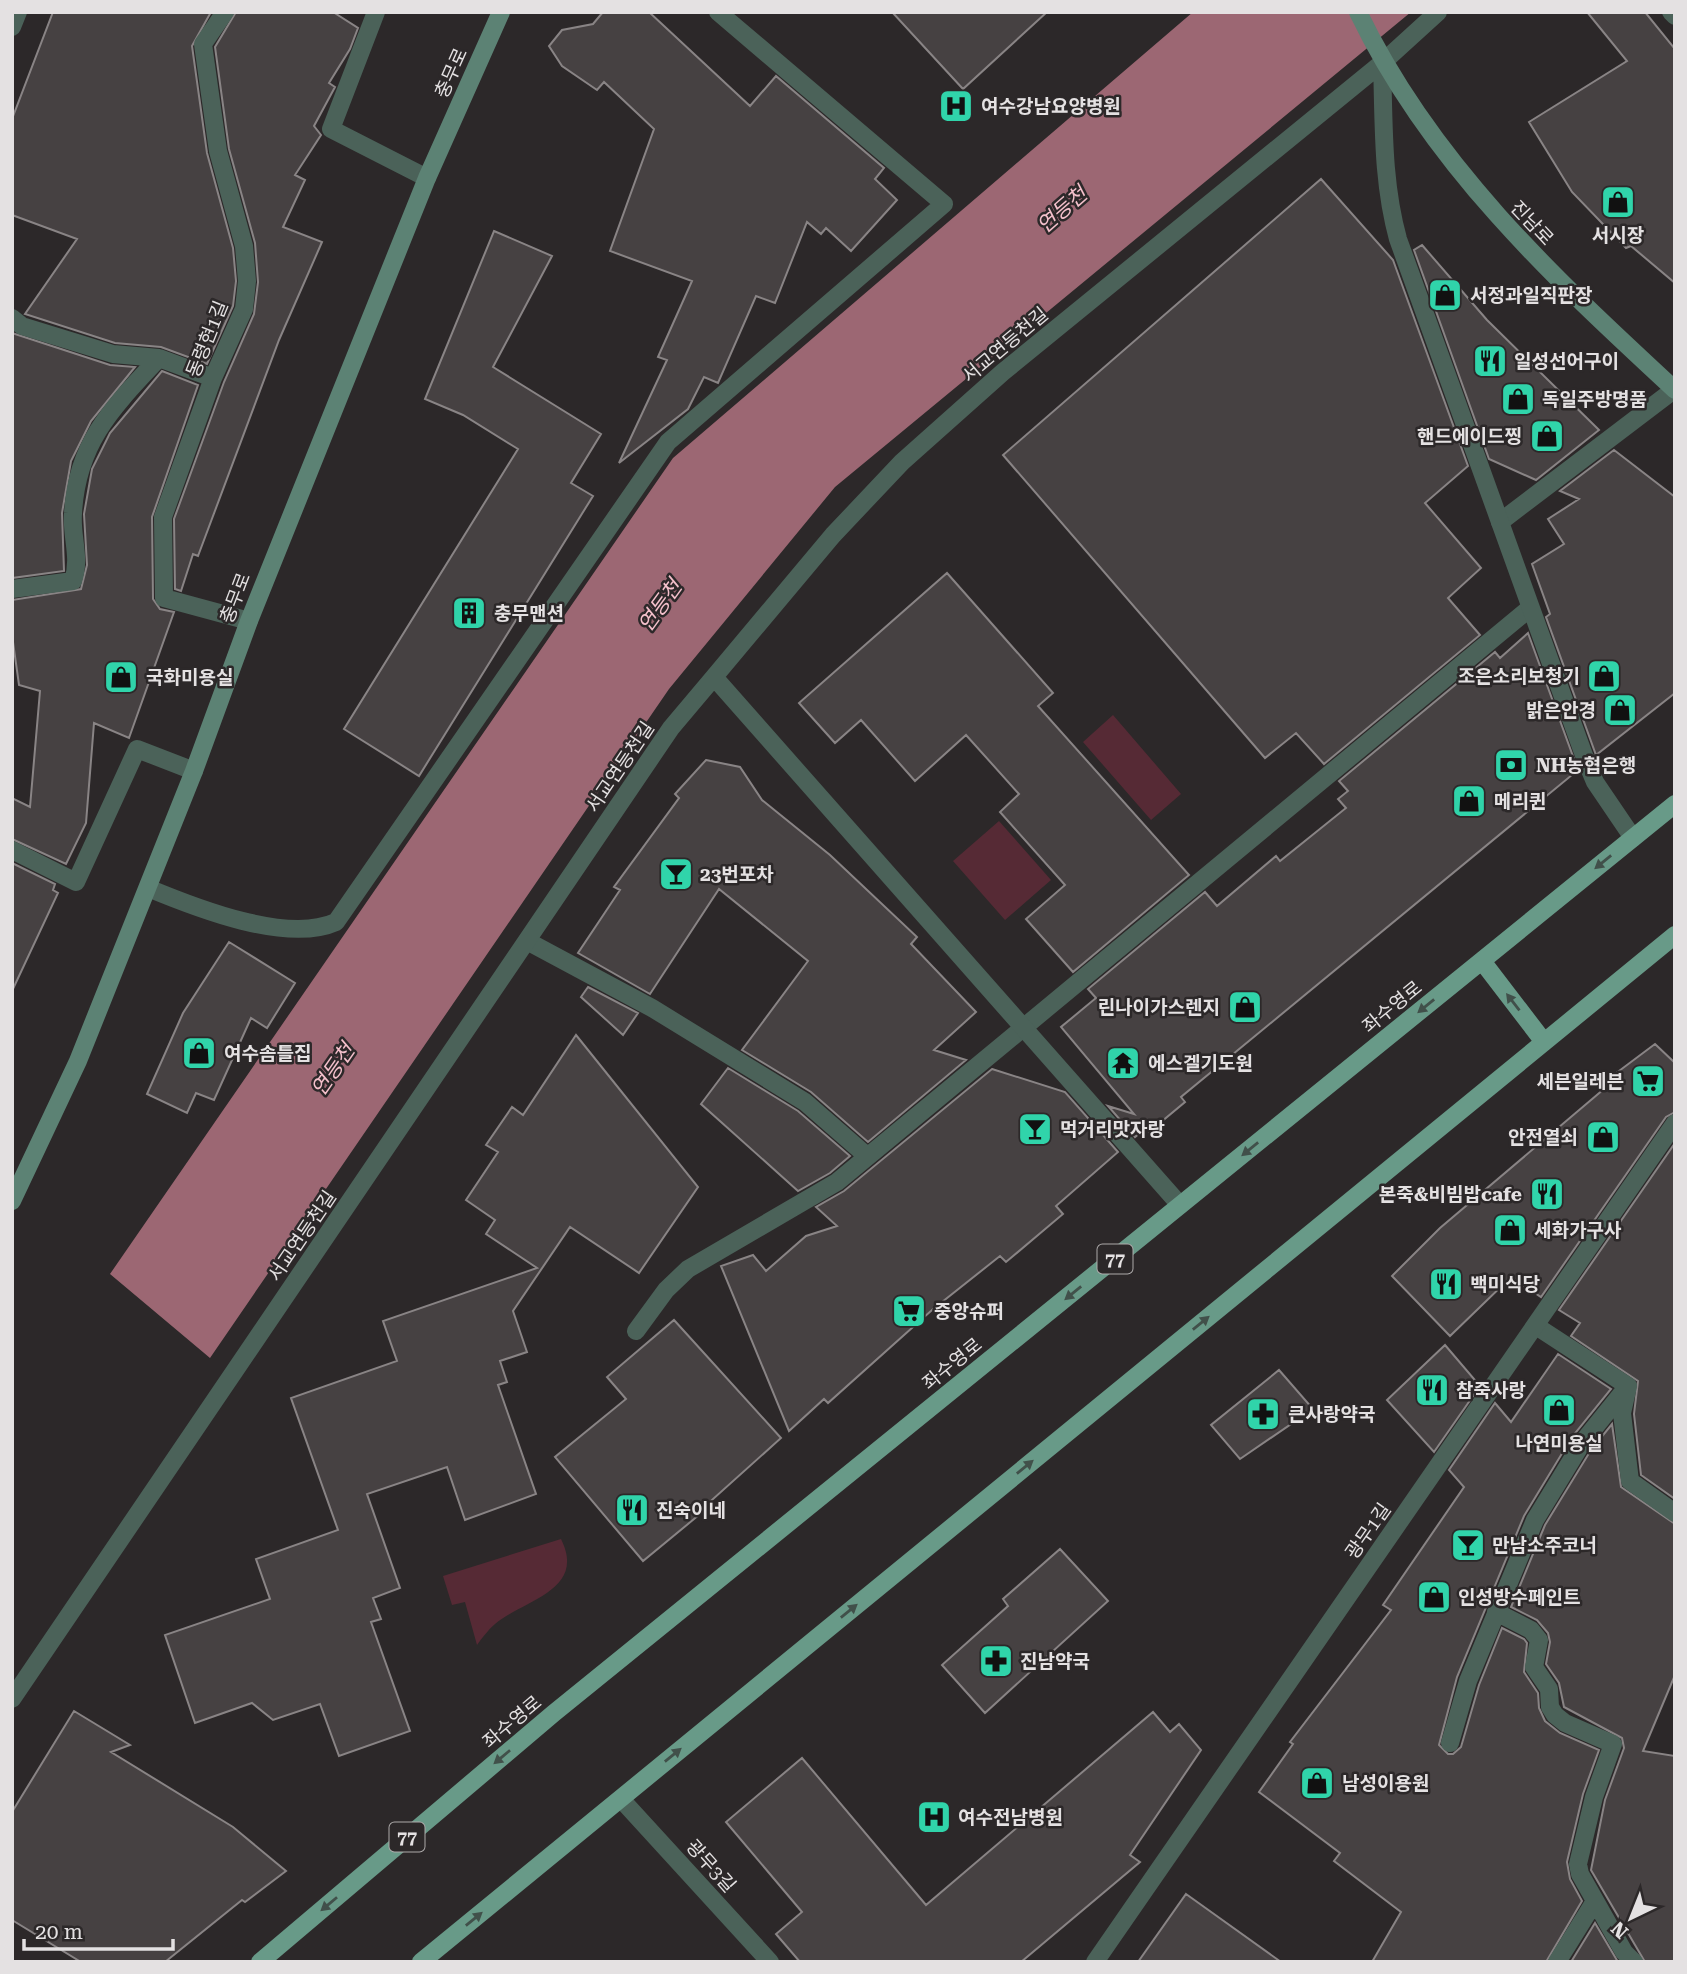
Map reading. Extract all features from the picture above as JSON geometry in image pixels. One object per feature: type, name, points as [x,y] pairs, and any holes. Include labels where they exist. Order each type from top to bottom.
[{"type":"main road","name":"좌수영로","points":[[260,1962],[554,1713],[1675,804]]},
{"type":"main road","points":[[421,1962],[1675,935]]},
{"type":"main road","points":[[1482,961],[1544,1042]]},
{"type":"street","points":[[12,27],[18,12]]},
{"type":"street","name":"동령현1길","points":[[225,12],[203,44],[218,151],[244,246],[247,282],[244,309],[213,379],[163,517],[164,598],[248,621]]},
{"type":"street","points":[[376,12],[331,129],[427,178]]},
{"type":"street","name":"충무로","points":[[12,1201],[78,1062],[194,771],[248,621],[427,178],[500,12]]},
{"type":"street","points":[[148,888],[181,902],[249,922],[311,929],[337,922],[668,442],[944,204],[718,12]]},
{"type":"street","name":"진남로","points":[[1358,12],[1382,63],[1447,158],[1506,227],[1580,304],[1675,390]]},
{"type":"street","name":"서교연등천길","points":[[12,1699],[671,728],[833,535],[902,462],[1003,372],[1382,63],[1438,12]]},
{"type":"street","points":[[1382,63],[1389,204],[1398,239],[1595,782],[1633,838]]},
{"type":"street","points":[[12,318],[22,326],[113,354],[159,358],[213,379]]},
{"type":"street","points":[[12,589],[73,581],[79,565],[73,517],[76,481],[87,448],[120,400],[159,358]]},
{"type":"street","points":[[1500,522],[1675,390]]},
{"type":"street","points":[[636,1331],[666,1290],[688,1269],[826,1189],[1530,608]]},
{"type":"street","points":[[714,677],[1180,1205]]},
{"type":"street","points":[[12,850],[76,883],[137,748],[194,771]]},
{"type":"street","points":[[527,941],[652,1008],[805,1102],[867,1156]]},
{"type":"street","name":"광무1길","points":[[1096,1962],[1675,1123]]},
{"type":"street","points":[[1536,1326],[1628,1386]]},
{"type":"street","points":[[1628,1386],[1622,1413],[1630,1481],[1675,1513]]},
{"type":"street","points":[[1450,1743],[1468,1681],[1535,1520],[1582,1443],[1628,1386]]},
{"type":"street","points":[[1496,1612],[1531,1630],[1539,1640],[1534,1667],[1549,1689],[1550,1707],[1555,1715],[1565,1723],[1613,1744],[1594,1797],[1578,1864],[1580,1874],[1624,1952],[1634,1962]]},
{"type":"street","name":"광무3길","points":[[621,1798],[770,1962]]},
{"type":"street","points":[[1557,1962],[1595,1901]]},
{"type":"shaded area","points":[[1113,715],[1181,794],[1151,820],[1083,742]]},
{"type":"shaded area","points":[[999,821],[1051,880],[1005,920],[953,861]]},
{"type":"shaded area","points":[[561,1539],[567,1557],[566,1571],[559,1582],[548,1592],[495,1624],[477,1645],[465,1602],[452,1605],[443,1576]]},
{"type":"water","name":"연등천","points":[[1193,12],[1411,12],[835,487],[669,689],[210,1358],[110,1274],[673,458]]},
{"type":"building","points":[[53,12],[211,12],[192,46],[207,153],[233,248],[236,281],[233,306],[207,364],[161,347],[115,343],[25,314],[77,239],[12,215],[12,119]]},
{"type":"building","points":[[236,12],[333,12],[358,28],[350,49],[329,83],[335,87],[314,126],[321,135],[295,175],[305,180],[283,227],[322,242],[279,340],[198,556],[193,554],[181,591],[175,589],[174,519],[224,382],[254,314],[258,282],[255,243],[229,149],[215,47]]},
{"type":"building","points":[[603,12],[649,12],[750,106],[776,76],[884,168],[875,179],[897,200],[851,251],[826,228],[821,234],[807,222],[775,303],[756,296],[718,383],[704,377],[688,409],[619,463],[667,360],[658,357],[692,281],[610,251],[654,129],[604,82],[597,90],[562,66],[549,46],[562,30],[593,24]]},
{"type":"building","name":"여수강남요양병원","points":[[892,12],[1047,12],[963,89]]},
{"type":"building","points":[[1587,12],[1645,12],[1675,49],[1675,283],[1631,246],[1626,248],[1572,192],[1529,122],[1627,61]]},
{"type":"building","points":[[1321,179],[1393,260],[1468,466],[1425,503],[1481,568],[1448,598],[1480,635],[1324,764],[1296,733],[1265,758],[1003,455]]},
{"type":"building","name":"충무맨션","points":[[494,231],[552,256],[493,367],[601,434],[571,483],[593,496],[419,776],[344,729],[518,449],[463,415],[425,399]]},
{"type":"building","points":[[1422,245],[1487,320],[1599,430],[1536,480],[1489,459],[1414,250]]},
{"type":"building","points":[[12,333],[110,365],[135,367],[91,421],[71,461],[62,513],[64,571],[12,578]]},
{"type":"building","points":[[162,371],[198,385],[152,517],[153,599],[160,609],[174,612],[129,738],[94,723],[86,823],[66,864],[12,839],[12,798],[30,807],[40,691],[19,685],[12,635],[12,600],[81,589],[87,565],[84,514],[92,469],[110,433]]},
{"type":"building","points":[[1614,450],[1675,497],[1675,693],[1596,755],[1546,617],[1550,614],[1532,564],[1564,544],[1548,519],[1579,499],[1560,491]]},
{"type":"building","points":[[947,573],[1053,693],[1038,706],[1189,875],[1073,972],[1026,919],[1065,885],[1000,812],[1019,794],[966,735],[915,781],[861,720],[835,743],[799,703]]},
{"type":"building","points":[[1528,633],[1578,770],[1181,1097],[1185,1102],[1149,1132],[1146,1128],[1135,1137],[1108,1106],[1134,1114],[1061,1027],[1096,998],[1088,989],[1205,892],[1217,906],[1276,856],[1280,861],[1346,808],[1338,799],[1348,791],[1339,781],[1495,652],[1500,658]]},
{"type":"building","points":[[706,760],[740,767],[762,800],[830,855],[917,937],[911,944],[976,1012],[934,1050],[966,1060],[868,1142],[811,1092],[742,1050],[808,961],[719,889],[650,994],[578,953],[620,890],[614,887],[679,798],[675,794]]},
{"type":"building","points":[[12,863],[55,884],[53,890],[58,893],[12,991]]},
{"type":"building","points":[[229,942],[295,983],[267,1028],[251,1018],[214,1100],[196,1093],[187,1113],[147,1094],[183,1013]]},
{"type":"building","points":[[588,987],[638,1013],[623,1035],[581,997]]},
{"type":"building","points":[[576,1035],[698,1187],[639,1273],[570,1227],[513,1311],[527,1352],[500,1361],[507,1382],[498,1385],[536,1494],[465,1520],[447,1467],[367,1494],[400,1588],[373,1598],[381,1619],[371,1622],[410,1731],[339,1756],[320,1704],[273,1720],[252,1703],[195,1723],[165,1635],[270,1599],[256,1559],[338,1530],[291,1398],[397,1361],[383,1321],[537,1268],[486,1234],[495,1220],[466,1200],[498,1152],[486,1145],[512,1107],[523,1115]]},
{"type":"building","points":[[1655,1044],[1675,1063],[1675,1112],[1666,1117],[1541,1297],[1511,1277],[1450,1336],[1392,1276],[1440,1228],[1611,1083],[1607,1080]]},
{"type":"building","points":[[728,1068],[798,1111],[850,1156],[830,1173],[798,1191],[701,1104]]},
{"type":"building","points":[[992,1069],[1065,1092],[1118,1152],[1056,1206],[1063,1214],[1006,1262],[1000,1256],[932,1310],[828,1403],[824,1399],[789,1431],[721,1266],[753,1255],[766,1271],[806,1236],[837,1226],[816,1207],[844,1191]]},
{"type":"building","points":[[1675,1143],[1675,1499],[1641,1475],[1634,1414],[1638,1381],[1571,1336],[1580,1323],[1559,1310]]},
{"type":"building","points":[[674,1320],[781,1438],[703,1508],[705,1510],[643,1561],[555,1457],[626,1399],[607,1377]]},
{"type":"building","points":[[1445,1345],[1480,1386],[1434,1452],[1387,1400]]},
{"type":"building","points":[[1558,1354],[1611,1389],[1572,1437],[1524,1516],[1457,1677],[1439,1745],[1448,1754],[1453,1754],[1461,1747],[1479,1685],[1502,1628],[1524,1639],[1527,1643],[1524,1672],[1538,1693],[1539,1708],[1545,1721],[1560,1733],[1599,1750],[1583,1794],[1567,1862],[1570,1879],[1582,1901],[1546,1962],[1372,1962],[1401,1912],[1334,1861],[1340,1853],[1259,1792],[1293,1744],[1290,1742],[1391,1610],[1383,1605],[1464,1487],[1449,1470],[1495,1403],[1511,1422]]},
{"type":"building","points":[[1279,1370],[1313,1409],[1240,1459],[1211,1425]]},
{"type":"building","points":[[1612,1424],[1621,1487],[1675,1524],[1675,1675],[1643,1751],[1675,1756],[1675,1962],[1645,1962],[1591,1870],[1605,1800],[1624,1748],[1622,1738],[1564,1707],[1559,1683],[1546,1664],[1550,1642],[1548,1633],[1537,1620],[1511,1607],[1545,1525],[1591,1450]]},
{"type":"building","points":[[1060,1549],[1108,1601],[985,1713],[942,1665],[1008,1606],[1003,1599]]},
{"type":"building","points":[[74,1711],[130,1745],[111,1752],[233,1827],[286,1871],[245,1902],[242,1900],[165,1962],[81,1962],[12,1920],[12,1812]]},
{"type":"building","name":"여수전남병원","points":[[1153,1712],[1170,1732],[1179,1724],[1201,1750],[1130,1855],[1140,1862],[1021,1962],[800,1962],[776,1934],[802,1912],[726,1822],[802,1758],[926,1905]]},
{"type":"building","points":[[1186,1894],[1281,1962],[1138,1962]]},
{"type":"building","points":[[1595,1923],[1618,1962],[1571,1962]]},
{"type":"place","name":"여수강남요양병원","points":[[956,106]]},
{"type":"place","name":"서시장","points":[[1618,202]]},
{"type":"place","name":"서정과일직판장","points":[[1445,295]]},
{"type":"place","name":"일성선어구이","points":[[1490,361]]},
{"type":"place","name":"독일주방명품","points":[[1518,399]]},
{"type":"place","name":"핸드에이드찡","points":[[1547,436]]},
{"type":"place","name":"충무맨션","points":[[469,613]]},
{"type":"place","name":"조은소리보청기","points":[[1604,676]]},
{"type":"place","name":"국화미용실","points":[[121,677]]},
{"type":"place","name":"밝은안경","points":[[1620,710]]},
{"type":"place","name":"NH농협은행","points":[[1511,765]]},
{"type":"place","name":"메리퀸","points":[[1469,801]]},
{"type":"place","name":"23번포차","points":[[676,874]]},
{"type":"place","name":"린나이가스렌지","points":[[1245,1007]]},
{"type":"place","name":"여수솜틀집","points":[[199,1053]]},
{"type":"place","name":"에스겔기도원","points":[[1123,1063]]},
{"type":"place","name":"세븐일레븐","points":[[1648,1081]]},
{"type":"place","name":"먹거리맛자랑","points":[[1035,1129]]},
{"type":"place","name":"안전열쇠","points":[[1603,1137]]},
{"type":"place","name":"본죽&비빔밥cafe","points":[[1547,1194]]},
{"type":"place","name":"세화가구사","points":[[1510,1230]]},
{"type":"place","name":"백미식당","points":[[1446,1284]]},
{"type":"place","name":"중앙슈퍼","points":[[909,1311]]},
{"type":"place","name":"참죽사랑","points":[[1432,1390]]},
{"type":"place","name":"나연미용실","points":[[1559,1410]]},
{"type":"place","name":"큰사랑약국","points":[[1263,1414]]},
{"type":"place","name":"진숙이네","points":[[632,1510]]},
{"type":"place","name":"만남소주코너","points":[[1468,1545]]},
{"type":"place","name":"인성방수페인트","points":[[1434,1597]]},
{"type":"place","name":"진남약국","points":[[996,1661]]},
{"type":"place","name":"남성이용원","points":[[1317,1783]]},
{"type":"place","name":"여수전남병원","points":[[934,1817]]}]
